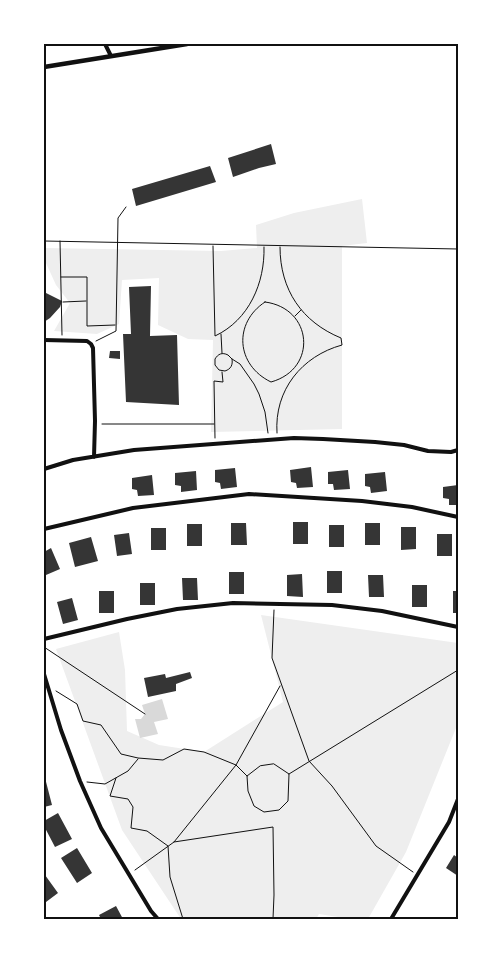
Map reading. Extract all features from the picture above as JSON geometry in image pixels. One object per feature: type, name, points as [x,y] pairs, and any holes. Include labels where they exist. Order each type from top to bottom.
[{"type":"street","points":[[105,44],[111,56]]},
{"type":"street","points":[[44,68],[187,44]]},
{"type":"street","points":[[44,340],[87,341],[93,348],[94,456]]},
{"type":"street","points":[[44,468],[73,460],[134,450],[278,439],[350,440],[404,445],[428,451],[451,452],[458,450]]},
{"type":"street","points":[[44,529],[133,508],[250,494],[370,502],[412,507],[458,517]]},
{"type":"street","points":[[44,640],[127,619],[177,609],[233,603],[332,605],[382,611],[458,627]]},
{"type":"street","points":[[44,674],[46,686],[61,730],[80,781],[101,828],[151,911],[158,919]]},
{"type":"street","points":[[391,919],[449,822],[458,799]]},
{"type":"path","points":[[91,344],[116,331],[118,218],[126,206]]},
{"type":"path","points":[[44,241],[458,249]]},
{"type":"path","points":[[60,241],[62,340]]},
{"type":"path","points":[[213,245],[214,336],[233,324],[245,312],[252,300],[262,277],[265,257],[264,246]]},
{"type":"path","points":[[278,439],[277,419],[280,404],[285,390],[296,373],[317,355],[342,345],[341,338],[324,329],[308,317],[295,302],[286,285],[281,266],[280,246]]},
{"type":"path","points":[[61,277],[87,278],[87,326],[116,325]]},
{"type":"path","points":[[61,302],[87,301]]},
{"type":"path","points":[[265,302],[284,308],[295,316],[301,328],[304,348],[300,360],[293,370],[283,378],[271,382],[254,370],[246,358],[244,352],[244,330],[249,317],[265,302]]},
{"type":"path","points":[[295,316],[301,310]]},
{"type":"path","points":[[221,333],[222,353]]},
{"type":"path","points":[[222,353],[240,364],[252,380],[265,412],[268,440]]},
{"type":"path","points":[[222,353],[217,356],[214,362],[216,368],[225,371],[230,368],[232,359]]},
{"type":"path","points":[[293,370],[296,373]]},
{"type":"path","points":[[215,444],[214,381],[223,382],[222,371]]},
{"type":"path","points":[[95,424],[214,424]]},
{"type":"path","points":[[274,604],[272,658],[309,761],[332,786],[376,846],[418,875]]},
{"type":"path","points":[[44,647],[145,714]]},
{"type":"path","points":[[289,774],[458,670]]},
{"type":"path","points":[[129,874],[174,842],[236,765],[281,684]]},
{"type":"path","points":[[46,686],[76,704],[83,721],[101,725],[121,754],[138,758],[163,760],[184,749],[204,752],[236,765],[247,776],[248,791],[254,806],[264,812],[279,810],[288,801],[289,774]]},
{"type":"path","points":[[80,781],[105,784],[128,771],[138,758]]},
{"type":"path","points":[[247,776],[260,766],[274,764],[289,774]]},
{"type":"path","points":[[116,778],[110,796],[128,799],[133,807],[132,828],[147,831],[168,846]]},
{"type":"path","points":[[174,842],[273,827],[273,919]]},
{"type":"path","points":[[168,846],[170,876],[183,919]]},
{"type":"shaded area","points":[[362,199],[367,243],[342,246],[342,429],[211,432],[213,340],[188,339],[158,325],[159,278],[122,280],[119,324],[97,334],[54,331],[70,303],[56,285],[44,262],[44,248],[221,251],[257,248],[256,225],[294,213]]},
{"type":"shaded area","points":[[261,615],[458,643],[458,723],[406,852],[368,919],[341,919],[319,914],[316,919],[181,919],[122,830],[56,649],[119,632],[125,670],[127,731],[159,745],[204,752],[283,702]]},
{"type":"shaded area","points":[[162,699],[168,719],[154,722],[158,734],[140,738],[135,719],[141,719],[145,714],[142,705]]},
{"type":"building","points":[[271,144],[276,164],[233,177],[228,158]]},
{"type":"building","points":[[210,166],[216,182],[136,206],[132,189]]},
{"type":"building","points":[[151,286],[150,336],[177,335],[179,405],[126,402],[123,334],[131,334],[129,287]]},
{"type":"building","points":[[46,293],[62,301],[60,307],[44,322],[44,294]]},
{"type":"building","points":[[110,351],[120,351],[120,359],[109,358]]},
{"type":"building","points":[[311,467],[313,487],[297,488],[296,483],[291,482],[290,470]]},
{"type":"building","points":[[235,468],[237,487],[221,489],[220,483],[215,482],[215,470]]},
{"type":"building","points":[[348,470],[350,489],[334,490],[333,484],[328,484],[328,472]]},
{"type":"building","points":[[196,471],[197,490],[181,492],[181,486],[175,485],[175,473]]},
{"type":"building","points":[[385,472],[387,491],[371,493],[370,487],[365,486],[365,474]]},
{"type":"building","points":[[152,475],[154,495],[138,496],[137,490],[132,489],[132,478]]},
{"type":"building","points":[[458,485],[458,505],[449,505],[449,499],[443,498],[443,487]]},
{"type":"building","points":[[293,522],[308,522],[308,544],[293,544]]},
{"type":"building","points":[[231,523],[246,523],[247,545],[231,545]]},
{"type":"building","points":[[365,523],[380,523],[380,545],[365,545]]},
{"type":"building","points":[[187,524],[202,524],[202,546],[187,546]]},
{"type":"building","points":[[329,525],[344,525],[344,547],[329,547]]},
{"type":"building","points":[[401,527],[416,527],[416,549],[401,550]]},
{"type":"building","points":[[151,528],[166,528],[166,550],[151,550]]},
{"type":"building","points":[[129,533],[132,554],[117,556],[114,535]]},
{"type":"building","points":[[437,534],[452,534],[452,556],[437,556]]},
{"type":"building","points":[[91,537],[98,561],[75,567],[69,543]]},
{"type":"building","points":[[51,548],[60,569],[46,575],[44,570],[44,552]]},
{"type":"building","points":[[327,571],[342,571],[342,593],[327,593]]},
{"type":"building","points":[[229,572],[244,572],[244,594],[229,594]]},
{"type":"building","points":[[302,574],[303,597],[287,596],[287,575]]},
{"type":"building","points":[[368,575],[383,575],[384,597],[369,597]]},
{"type":"building","points":[[182,578],[197,578],[198,600],[183,600]]},
{"type":"building","points":[[140,583],[155,583],[155,605],[140,605]]},
{"type":"building","points":[[412,585],[427,585],[427,607],[412,607]]},
{"type":"building","points":[[99,591],[114,591],[114,613],[99,613]]},
{"type":"building","points":[[453,591],[458,591],[458,613],[453,613]]},
{"type":"building","points":[[72,598],[78,620],[63,624],[57,602]]},
{"type":"building","points":[[190,672],[192,678],[176,684],[176,691],[148,697],[144,678],[165,674],[166,678]]},
{"type":"building","points":[[44,774],[52,805],[44,807]]},
{"type":"building","points":[[58,813],[72,839],[55,847],[44,826],[44,821]]},
{"type":"building","points":[[77,848],[92,873],[77,883],[61,858]]},
{"type":"building","points":[[454,855],[458,858],[458,876],[446,868]]},
{"type":"building","points":[[45,875],[58,893],[46,902],[44,899]]},
{"type":"building","points":[[116,906],[123,919],[101,919],[99,915]]}]
